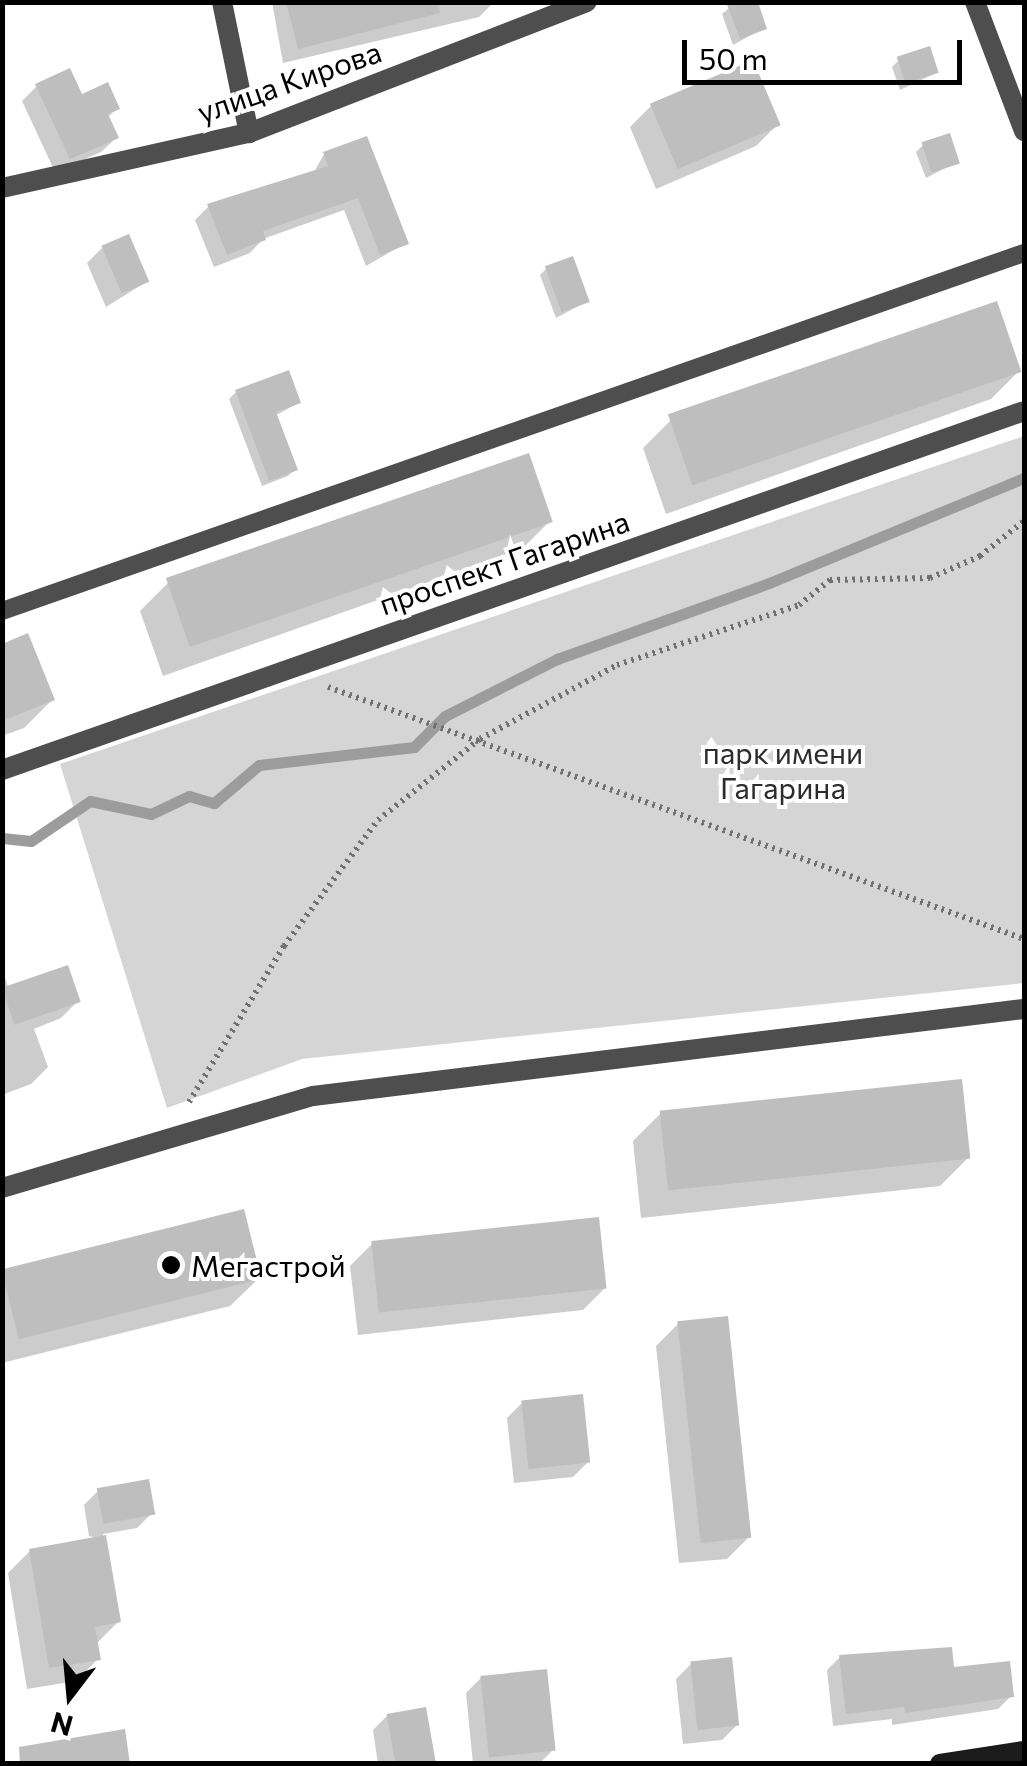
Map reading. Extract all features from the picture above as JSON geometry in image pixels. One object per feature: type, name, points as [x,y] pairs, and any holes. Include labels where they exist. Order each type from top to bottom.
[{"type":"street","points":[[222,2],[248,133]]},
{"type":"street","name":"улица Кирова","points":[[2,188],[248,133],[587,2]]},
{"type":"street","points":[[975,2],[1024,131]]},
{"type":"street","name":"проспект Гагарина","points":[[2,770],[1024,411]]},
{"type":"street","points":[[2,1188],[313,1096],[1024,1009]]},
{"type":"street","points":[[940,1764],[1024,1751]]},
{"type":"lane","points":[[2,611],[1024,253]]},
{"type":"path","points":[[166,1139],[284,946],[378,820],[480,739],[617,665],[799,605],[830,580],[930,578],[980,556],[1024,521]]},
{"type":"path","points":[[285,670],[1024,939]]},
{"type":"green space","name":"парк имени Гагарина","points":[[1024,436],[1024,983],[302,1059],[167,1108],[60,764]]},
{"type":"building","points":[[286,2],[438,2],[440,13],[298,49]]},
{"type":"building","points":[[726,2],[758,2],[767,29],[740,39]]},
{"type":"building","points":[[930,46],[939,73],[905,83],[897,57]]},
{"type":"building","points":[[753,60],[781,125],[678,169],[650,104]]},
{"type":"building","points":[[70,68],[82,94],[108,82],[120,109],[108,114],[119,138],[70,159],[35,84]]},
{"type":"building","points":[[950,133],[960,163],[931,173],[921,142]]},
{"type":"building","points":[[367,136],[409,244],[380,255],[358,198],[263,231],[266,240],[227,255],[207,204],[328,166],[323,152]]},
{"type":"building","points":[[129,234],[149,282],[122,294],[101,246]]},
{"type":"building","points":[[573,256],[590,302],[562,312],[545,266]]},
{"type":"building","points":[[997,301],[1021,372],[692,485],[668,414]]},
{"type":"building","points":[[289,370],[301,403],[276,412],[298,470],[269,481],[235,390]]},
{"type":"building","points":[[529,453],[553,522],[190,647],[166,578]]},
{"type":"building","points":[[28,633],[55,700],[2,721],[2,644]]},
{"type":"building","points":[[68,965],[81,1002],[15,1025],[2,988]]},
{"type":"building","points":[[962,1079],[970,1159],[668,1190],[660,1111]]},
{"type":"building","points":[[244,1209],[261,1279],[19,1339],[2,1269]]},
{"type":"building","points":[[599,1217],[607,1289],[379,1313],[371,1241]]},
{"type":"building","points":[[728,1316],[751,1538],[701,1543],[677,1321]]},
{"type":"building","points":[[583,1394],[590,1463],[529,1469],[521,1400]]},
{"type":"building","points":[[149,1479],[155,1514],[103,1524],[97,1488]]},
{"type":"building","points":[[106,1535],[121,1622],[95,1627],[101,1660],[49,1668],[29,1549]]},
{"type":"building","points":[[952,1647],[954,1667],[1010,1661],[1014,1697],[905,1713],[904,1707],[846,1714],[839,1655]]},
{"type":"building","points":[[732,1657],[739,1726],[697,1730],[690,1661]]},
{"type":"building","points":[[547,1669],[556,1751],[489,1758],[480,1676]]},
{"type":"building","points":[[426,1707],[436,1764],[395,1764],[387,1714]]},
{"type":"building","points":[[125,1729],[130,1764],[20,1764],[19,1747]]},
{"type":"waterway","points":[[2,838],[31,841],[90,801],[151,814],[189,796],[214,803],[259,765],[414,747],[445,716],[557,659],[769,583],[1024,478]]},
{"type":"place","name":"Мегастрой","points":[[171,1265]]}]
